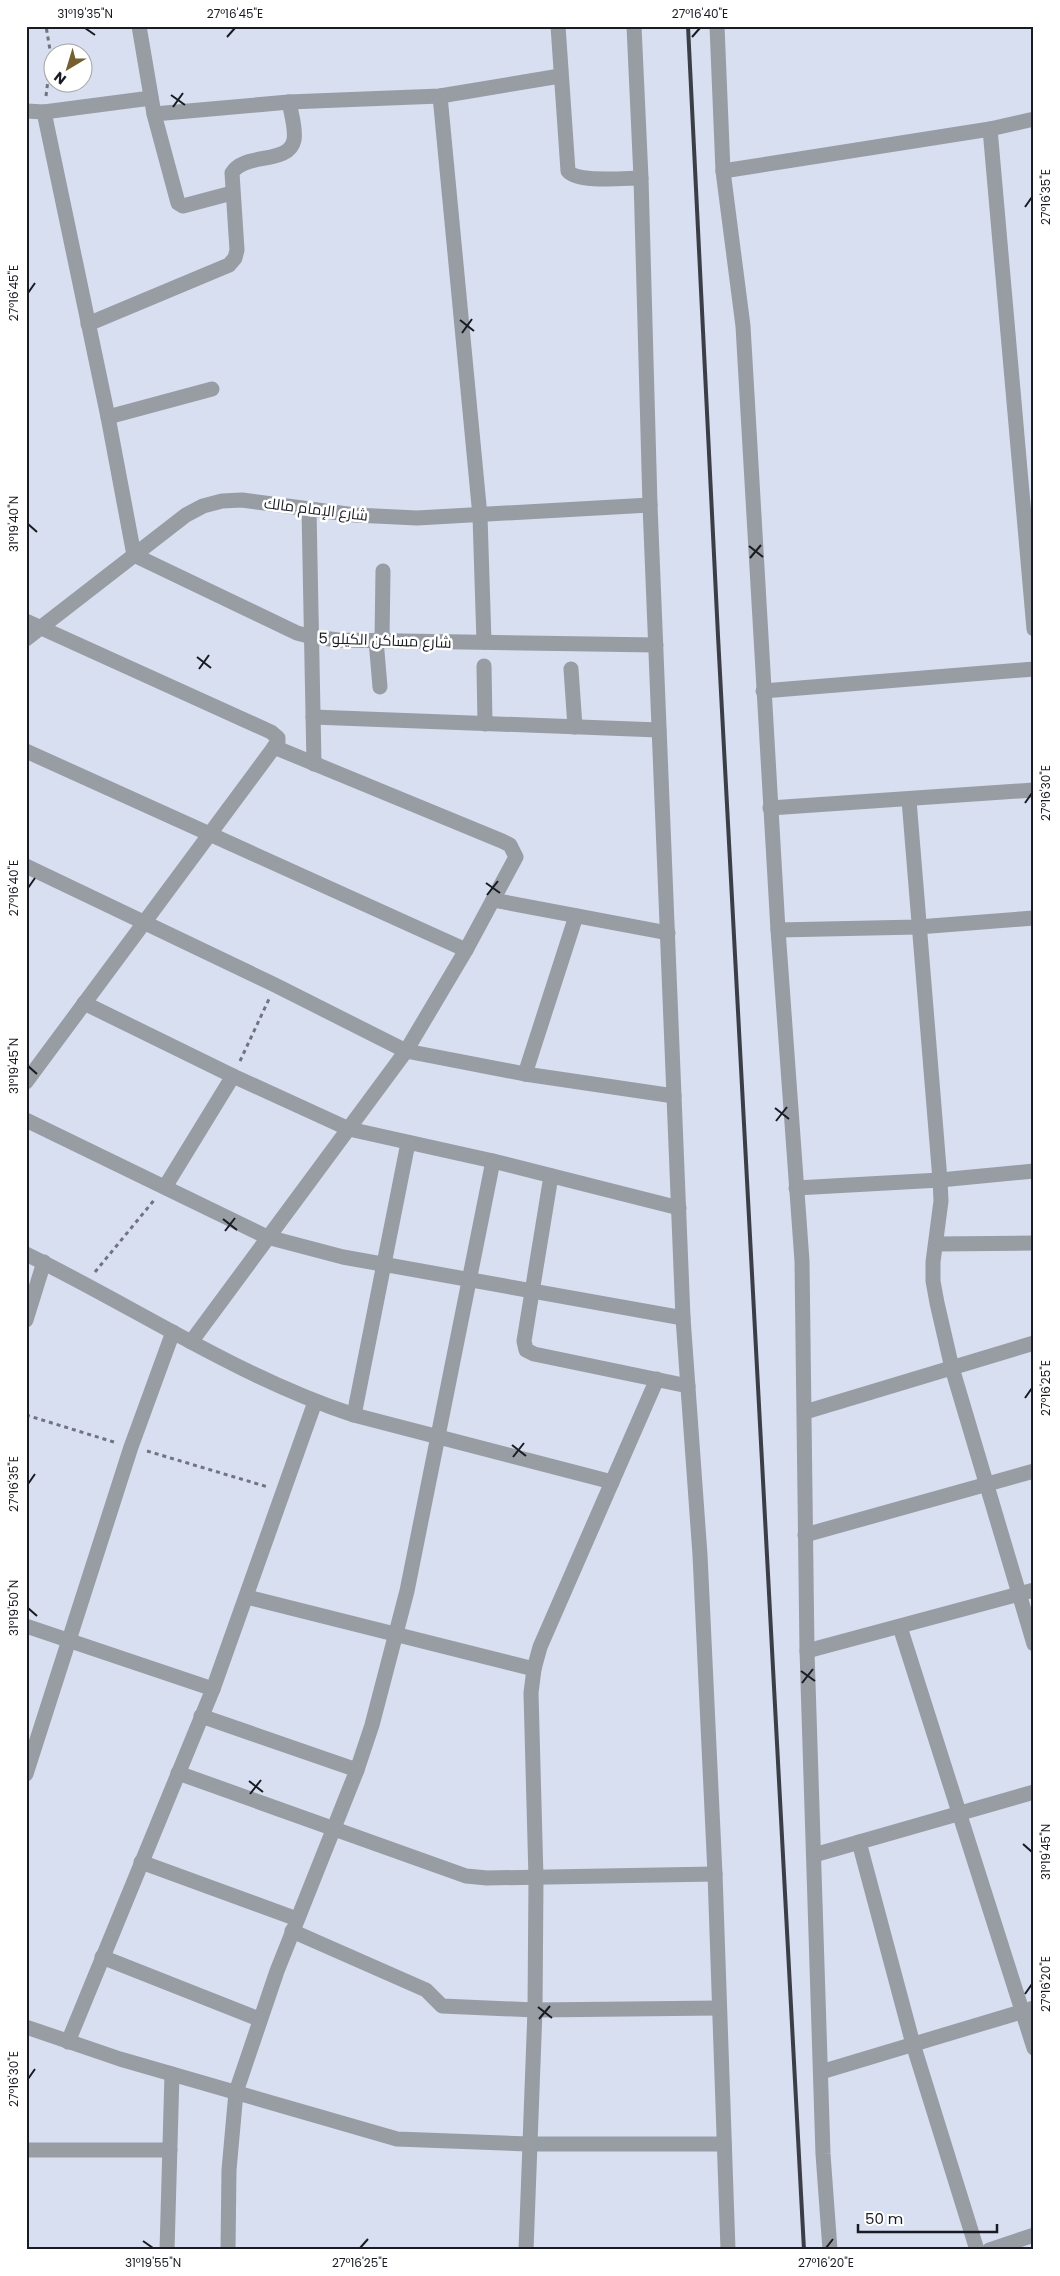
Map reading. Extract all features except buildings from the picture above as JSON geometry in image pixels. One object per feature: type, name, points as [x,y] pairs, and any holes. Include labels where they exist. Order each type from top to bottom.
[{"type":"street","points":[[139,26],[154,114],[178,204],[186,205],[232,193]]},
{"type":"street","points":[[558,26],[567,166],[571,175],[582,178],[641,178]]},
{"type":"street","points":[[634,26],[641,178],[650,504],[683,1318],[700,1555],[715,1874],[728,2250]]},
{"type":"street","points":[[717,26],[723,171],[742,326],[770,808],[802,1261],[807,1651],[822,2154],[830,2250]]},
{"type":"street","points":[[154,114],[289,102],[440,96],[560,76]]},
{"type":"street","points":[[440,96],[480,516],[484,642]]},
{"type":"street","points":[[26,111],[44,112],[151,98]]},
{"type":"street","points":[[88,324],[229,265],[235,258],[237,250],[232,173],[236,166],[285,153],[291,147],[294,132],[289,102]]},
{"type":"street","points":[[44,112],[108,417],[134,555]]},
{"type":"street","points":[[723,171],[990,129],[1034,119]]},
{"type":"street","points":[[990,129],[1034,629]]},
{"type":"street","points":[[108,417],[212,390]]},
{"type":"street","name":"شارع الإمام مالك","points":[[26,639],[33,624],[134,555],[186,515],[204,506],[222,501],[242,500],[386,517],[480,516],[650,504]]},
{"type":"street","points":[[309,509],[314,764]]},
{"type":"street","name":"شارع مساكن الكيلو 5","points":[[134,555],[297,633],[312,637],[656,645]]},
{"type":"street","points":[[380,688],[379,640],[382,571]]},
{"type":"street","points":[[26,1082],[274,747],[278,738],[271,732],[33,624]]},
{"type":"street","points":[[484,666],[485,724]]},
{"type":"street","points":[[572,669],[575,727]]},
{"type":"street","points":[[763,691],[1034,669]]},
{"type":"street","points":[[313,717],[659,730]]},
{"type":"street","points":[[191,1342],[406,1051],[466,950],[516,857],[510,844],[274,747]]},
{"type":"street","points":[[26,751],[466,950]]},
{"type":"street","points":[[770,808],[1034,790]]},
{"type":"street","points":[[909,800],[940,1180],[941,1201],[933,1281],[952,1368],[1034,1644]]},
{"type":"street","points":[[27,867],[275,984],[406,1051],[525,1074],[674,1096]]},
{"type":"street","points":[[493,900],[668,933]]},
{"type":"street","points":[[525,1074],[576,916]]},
{"type":"street","points":[[778,930],[918,927],[1034,918]]},
{"type":"street","points":[[84,1003],[233,1076],[349,1129],[493,1161],[679,1208]]},
{"type":"street","points":[[165,1188],[233,1076]]},
{"type":"street","points":[[26,1120],[267,1237],[305,1248],[383,1265],[683,1318]]},
{"type":"street","points":[[354,1415],[408,1143]]},
{"type":"street","points":[[228,2250],[229,2170],[236,2092],[259,2020],[294,1926],[358,1770],[372,1725],[407,1591],[493,1161]]},
{"type":"street","points":[[796,1188],[940,1180],[1034,1171]]},
{"type":"street","points":[[551,1176],[524,1341],[526,1350],[530,1353],[688,1386]]},
{"type":"street","points":[[936,1244],[1034,1243]]},
{"type":"street","points":[[26,1254],[257,1376],[315,1402],[354,1415],[612,1482]]},
{"type":"street","points":[[26,1320],[44,1262]]},
{"type":"street","points":[[26,1774],[131,1447],[174,1332]]},
{"type":"street","points":[[805,1412],[1034,1343]]},
{"type":"street","points":[[526,2250],[528,2144],[535,2010],[536,1878],[531,1693],[534,1669],[540,1648],[657,1380]]},
{"type":"street","points":[[68,2042],[213,1689],[315,1402]]},
{"type":"street","points":[[805,1535],[1034,1471]]},
{"type":"street","points":[[807,1651],[900,1628],[1034,1590]]},
{"type":"street","points":[[247,1597],[534,1669]]},
{"type":"street","points":[[26,1626],[213,1689]]},
{"type":"street","points":[[900,1628],[959,1813],[1028,2010],[1034,2048]]},
{"type":"street","points":[[201,1716],[358,1770]]},
{"type":"street","points":[[178,1773],[466,1876],[536,1878],[715,1874]]},
{"type":"street","points":[[814,1855],[1034,1792]]},
{"type":"street","points":[[859,1842],[914,2044],[977,2250]]},
{"type":"street","points":[[141,1862],[294,1926],[426,1990],[442,2006],[535,2010],[719,2008]]},
{"type":"street","points":[[102,1957],[259,2020]]},
{"type":"street","points":[[821,2072],[1028,2010]]},
{"type":"street","points":[[26,2028],[172,2074],[389,2138],[528,2144],[724,2144]]},
{"type":"street","points":[[167,2250],[172,2074]]},
{"type":"street","points":[[26,2150],[170,2150]]},
{"type":"street","points":[[989,2250],[1034,2235]]},
{"type":"path","points":[[44,112],[51,56],[46,26]]},
{"type":"path","points":[[233,1076],[275,984]]},
{"type":"path","points":[[85,1284],[165,1188]]},
{"type":"path","points":[[26,1415],[283,1492]]},
{"type":"railway","points":[[688,26],[718,636],[804,2250]]}]
